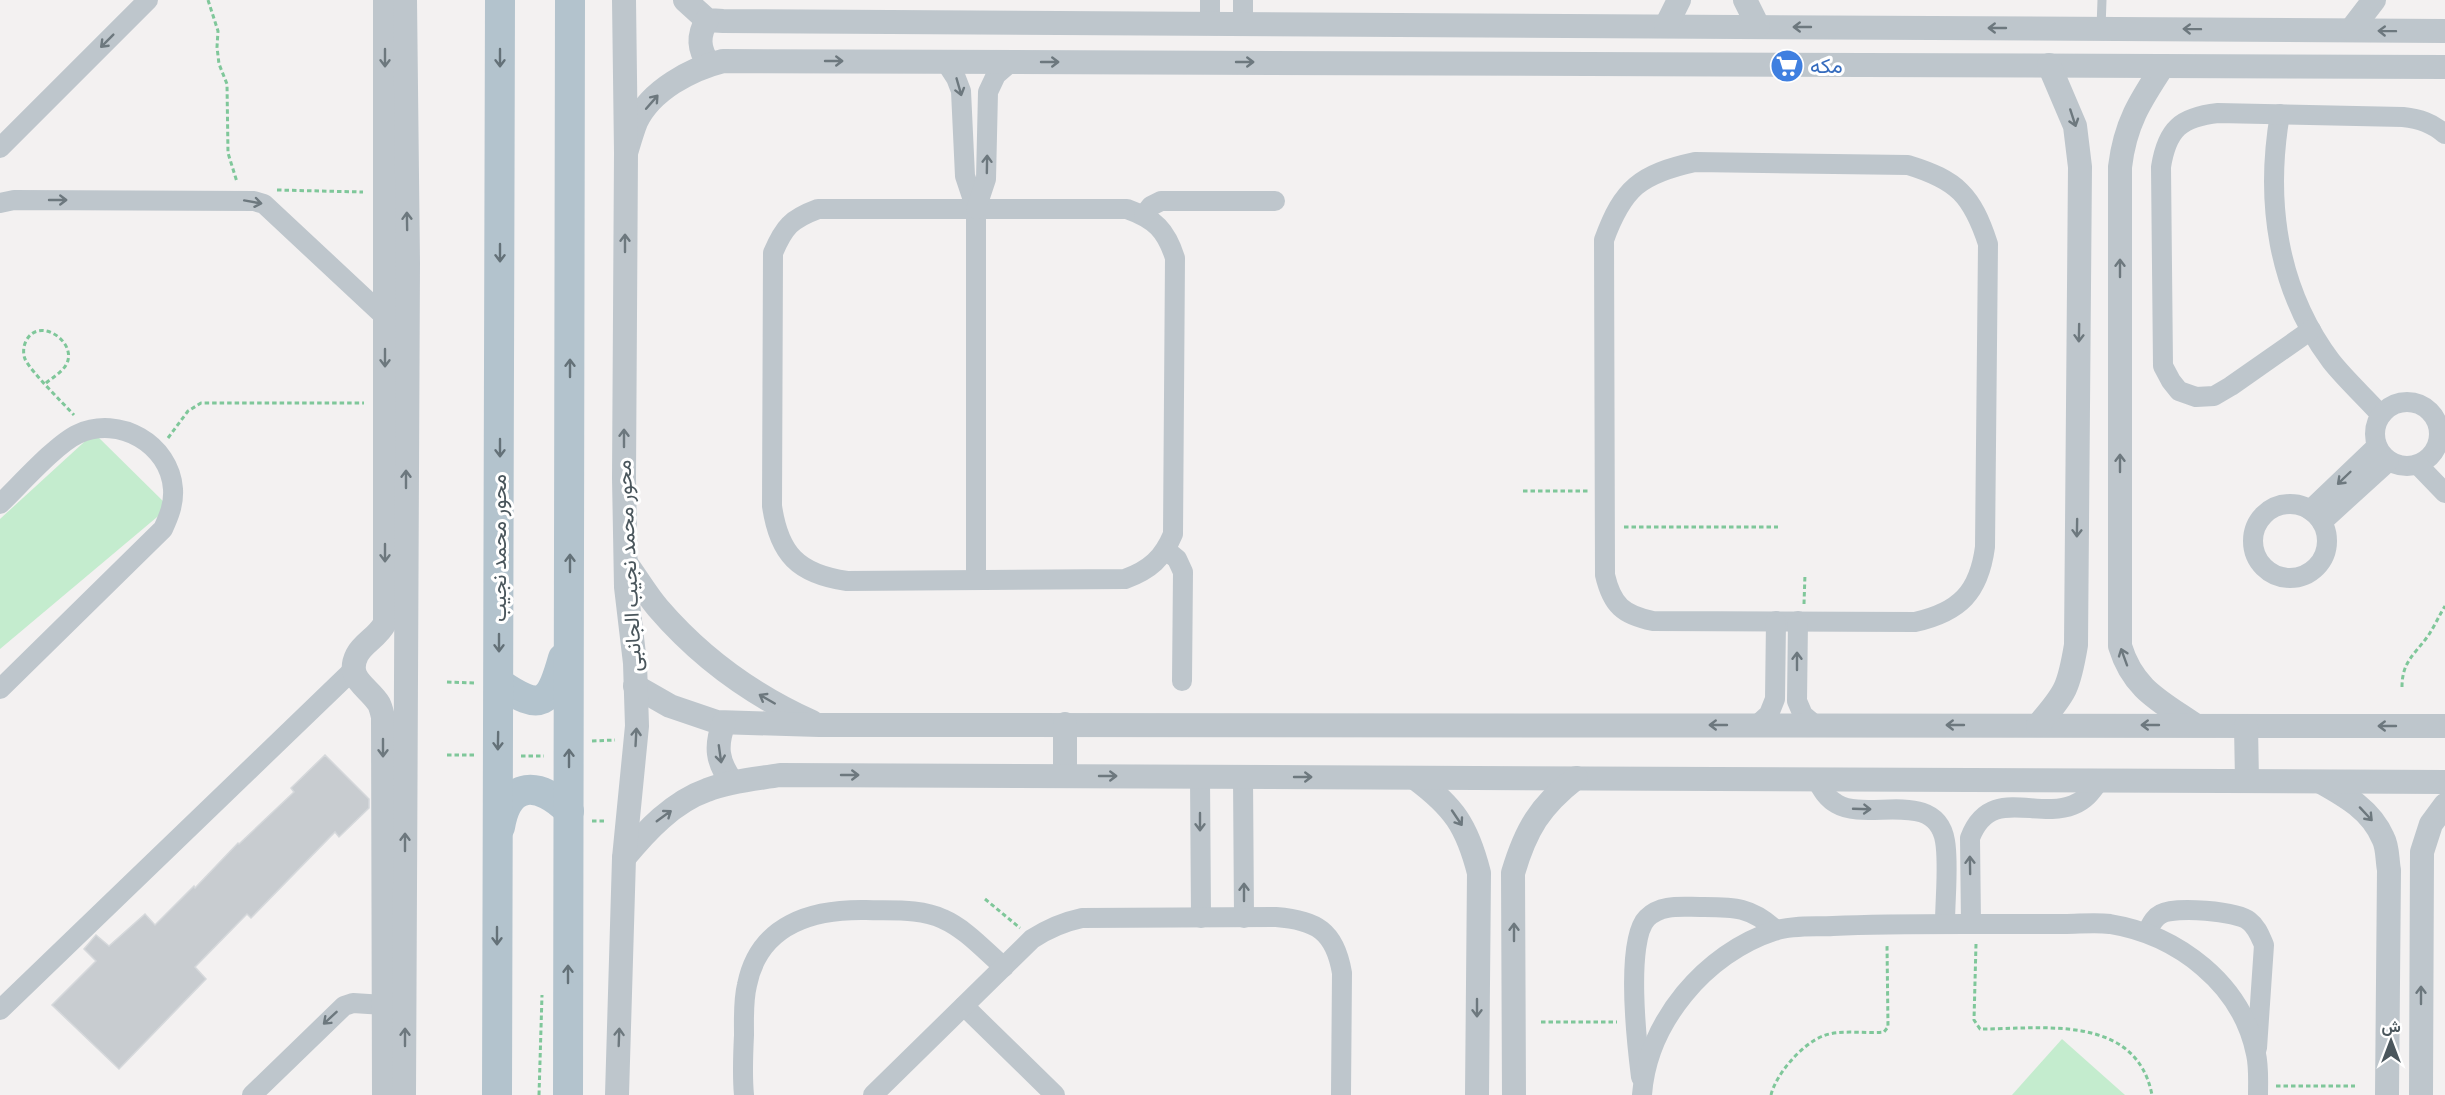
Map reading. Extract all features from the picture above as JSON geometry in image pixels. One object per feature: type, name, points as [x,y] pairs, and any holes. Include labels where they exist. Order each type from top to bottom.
[{"type":"main road","name":"محور محمد نجيب","points":[[497,1095],[500,0]]},
{"type":"main road","points":[[568,1095],[570,0]]},
{"type":"main road","points":[[499,683],[525,700],[546,697],[555,688],[570,637]]},
{"type":"main road","points":[[498,843],[503,810],[512,797],[526,790],[542,790],[556,797],[569,816]]},
{"type":"street","points":[[0,148],[148,0]]},
{"type":"street","points":[[385,0],[385,192],[397,263],[385,317],[385,623],[374,639],[357,655],[355,676],[360,686],[380,705],[383,717],[394,1005],[404,1095]]},
{"type":"street","points":[[384,1095],[394,1005],[405,692],[397,263],[405,0]]},
{"type":"street","name":"محور محمد نجيب الجانبى","points":[[617,1095],[624,858],[636,739],[635,686],[626,563],[624,478],[626,153],[624,0]]},
{"type":"street","points":[[686,0],[707,20],[1210,12],[1243,24],[2445,31]]},
{"type":"street","points":[[1243,0],[1243,24]]},
{"type":"street","points":[[1666,26],[1679,0]]},
{"type":"street","points":[[1745,0],[1758,26]]},
{"type":"street","points":[[2351,30],[2374,0]]},
{"type":"street","points":[[707,20],[700,34],[700,43],[704,58],[709,64]]},
{"type":"street","points":[[1361,25],[1361,63]]},
{"type":"street","points":[[2269,30],[2269,66]]},
{"type":"street","points":[[626,153],[637,120],[656,96],[686,74],[709,64],[723,61],[2445,67]]},
{"type":"street","points":[[945,61],[957,78],[961,91],[965,176],[976,208],[976,580]]},
{"type":"street","points":[[976,208],[986,179],[988,92],[996,75],[1011,62]]},
{"type":"street","points":[[2038,724],[2060,700],[2071,680],[2076,645],[2080,167],[2075,126],[2049,65]]},
{"type":"street","points":[[2163,66],[2137,105],[2128,125],[2120,167],[2120,646],[2130,671],[2146,691],[2195,724]]},
{"type":"street","points":[[2311,330],[2214,396],[2196,397],[2179,391],[2171,381],[2163,366],[2161,167],[2165,145],[2177,127],[2196,116],[2218,114],[2403,117],[2419,119],[2445,134]]},
{"type":"street","points":[[2280,114],[2272,182],[2275,226],[2285,269],[2311,330],[2333,363],[2381,415]]},
{"type":"street","points":[[1695,162],[1908,165],[1937,174],[1961,191],[1979,215],[1988,244],[1985,547],[1982,569],[1972,589],[1957,606],[1937,617],[1915,621],[1653,621],[1635,617],[1620,607],[1609,593],[1605,575],[1605,491],[1604,240],[1615,210],[1635,185],[1663,169],[1695,162]]},
{"type":"street","points":[[0,203],[14,200],[244,201],[264,204],[385,317]]},
{"type":"street","points":[[1144,215],[1151,206],[1161,201],[1275,201]]},
{"type":"street","points":[[818,208],[976,208],[1127,209],[1144,215],[1159,226],[1170,241],[1175,258],[1173,534],[1166,550],[1156,563],[1141,574],[1125,579],[847,581],[824,578],[803,567],[786,550],[775,529],[772,506],[773,253],[782,232],[797,217],[818,208]]},
{"type":"street","points":[[2406,401],[2424,406],[2438,406],[2442,446],[2428,460],[2418,465],[2403,466],[2383,453],[2375,435],[2376,424],[2381,415],[2396,403],[2406,401]]},
{"type":"street","points":[[0,504],[67,441],[88,430],[107,428],[126,430],[143,439],[158,452],[169,469],[173,489],[171,510],[163,529],[0,689]]},
{"type":"street","points":[[2316,516],[2383,453]]},
{"type":"street","points":[[2418,465],[2445,493]]},
{"type":"street","points":[[1166,550],[1177,559],[1183,572],[1182,681]]},
{"type":"street","points":[[626,563],[648,596],[670,622],[720,668],[768,700],[819,725]]},
{"type":"street","points":[[1757,725],[1769,714],[1775,699],[1776,621]]},
{"type":"street","points":[[1801,621],[1797,700],[1803,715],[1815,725]]},
{"type":"street","points":[[374,639],[390,636],[405,645]]},
{"type":"street","points":[[0,1010],[355,668]]},
{"type":"street","points":[[635,686],[670,706],[724,723],[819,725],[2195,724],[2445,726]]},
{"type":"street","points":[[373,696],[390,700],[405,692]]},
{"type":"street","points":[[724,723],[718,738],[718,754],[723,769],[732,782]]},
{"type":"street","points":[[1065,724],[1065,776]]},
{"type":"street","points":[[2246,726],[2247,781]]},
{"type":"street","points":[[624,858],[650,827],[705,790],[732,782],[780,775],[2445,782]]},
{"type":"street","points":[[1200,777],[1201,918]]},
{"type":"street","points":[[1243,777],[1244,918]]},
{"type":"street","points":[[1415,778],[1439,796],[1458,818],[1472,844],[1479,873],[1477,1095]]},
{"type":"street","points":[[1514,1095],[1513,873],[1521,845],[1534,819],[1553,796],[1576,778]]},
{"type":"street","points":[[1816,779],[1825,794],[1838,805],[1854,809],[1917,811],[1930,817],[1940,827],[1945,840],[1945,924]]},
{"type":"street","points":[[1974,924],[1970,838],[1975,826],[1984,816],[1996,809],[2072,806],[2088,797],[2100,780]]},
{"type":"street","points":[[2318,781],[2347,796],[2369,814],[2384,839],[2389,870],[2387,1095]]},
{"type":"street","points":[[2421,1095],[2422,852],[2431,824],[2445,805]]},
{"type":"street","points":[[1642,1093],[1635,1023],[1636,943],[1639,930],[1646,919],[1657,911],[1670,907],[1731,907],[1756,914],[1776,930]]},
{"type":"street","points":[[744,1095],[744,1012],[747,985],[754,963],[766,945],[782,929],[801,918],[822,912],[850,910],[930,914],[956,926],[1004,967]]},
{"type":"street","points":[[2147,932],[2153,920],[2160,914],[2177,910],[2236,914],[2249,921],[2259,932],[2264,945],[2264,959],[2257,1054],[2258,1090]]},
{"type":"street","points":[[873,1095],[1032,939],[1064,922],[1082,918],[1244,918],[1297,919],[1315,925],[1330,937],[1339,954],[1342,973],[1341,1095]]},
{"type":"street","points":[[1642,1093],[1654,1048],[1662,1029],[1678,1002],[1698,979],[1721,958],[1747,942],[1776,930],[1799,927],[1887,924],[2108,924],[2147,932],[2185,952],[2217,980],[2242,1014],[2257,1054]]},
{"type":"street","points":[[252,1095],[344,1006],[353,1003],[394,1005]]},
{"type":"street","points":[[964,1006],[1055,1095]]},
{"type":"lane","points":[[2101,28],[2102,0]]},
{"type":"path","points":[[208,0],[218,31],[219,64],[228,84],[229,161],[244,201]]},
{"type":"path","points":[[273,190],[385,192]]},
{"type":"path","points":[[46,384],[66,366],[69,354],[64,343],[52,332],[44,330],[29,337],[23,352],[26,360],[46,384],[88,430]]},
{"type":"path","points":[[158,452],[188,411],[201,403],[385,403]]},
{"type":"path","points":[[1522,491],[1605,491]]},
{"type":"path","points":[[1605,527],[1778,527]]},
{"type":"path","points":[[1801,621],[1805,574]]},
{"type":"path","points":[[2402,687],[2402,674],[2406,662],[2430,632],[2445,606]]},
{"type":"path","points":[[569,743],[636,739]]},
{"type":"path","points":[[569,816],[629,821]]},
{"type":"path","points":[[985,899],[1032,939]]},
{"type":"path","points":[[1771,1095],[1784,1068],[1801,1051],[1822,1036],[1884,1032],[1888,1026],[1887,924]]},
{"type":"path","points":[[1974,924],[1974,1020],[1977,1027],[1980,1029],[2094,1032],[2123,1046],[2134,1057],[2143,1070],[2152,1095]]},
{"type":"path","points":[[1541,1022],[1635,1023]]},
{"type":"path","points":[[2258,1090],[2355,1086]]},
{"type":"green space","points":[[94,433],[169,507],[0,649],[0,519]]},
{"type":"green space","points":[[2062,1039],[2125,1095],[2012,1095]]},
{"type":"building","points":[[325,755],[369,799],[369,808],[339,837],[335,832],[251,918],[247,914],[195,967],[206,979],[119,1069],[52,1005],[96,961],[84,949],[96,935],[109,946],[145,914],[155,925],[238,843],[294,792],[291,788]]},
{"type":"place","name":"مكه","points":[[1787,66]]}]
